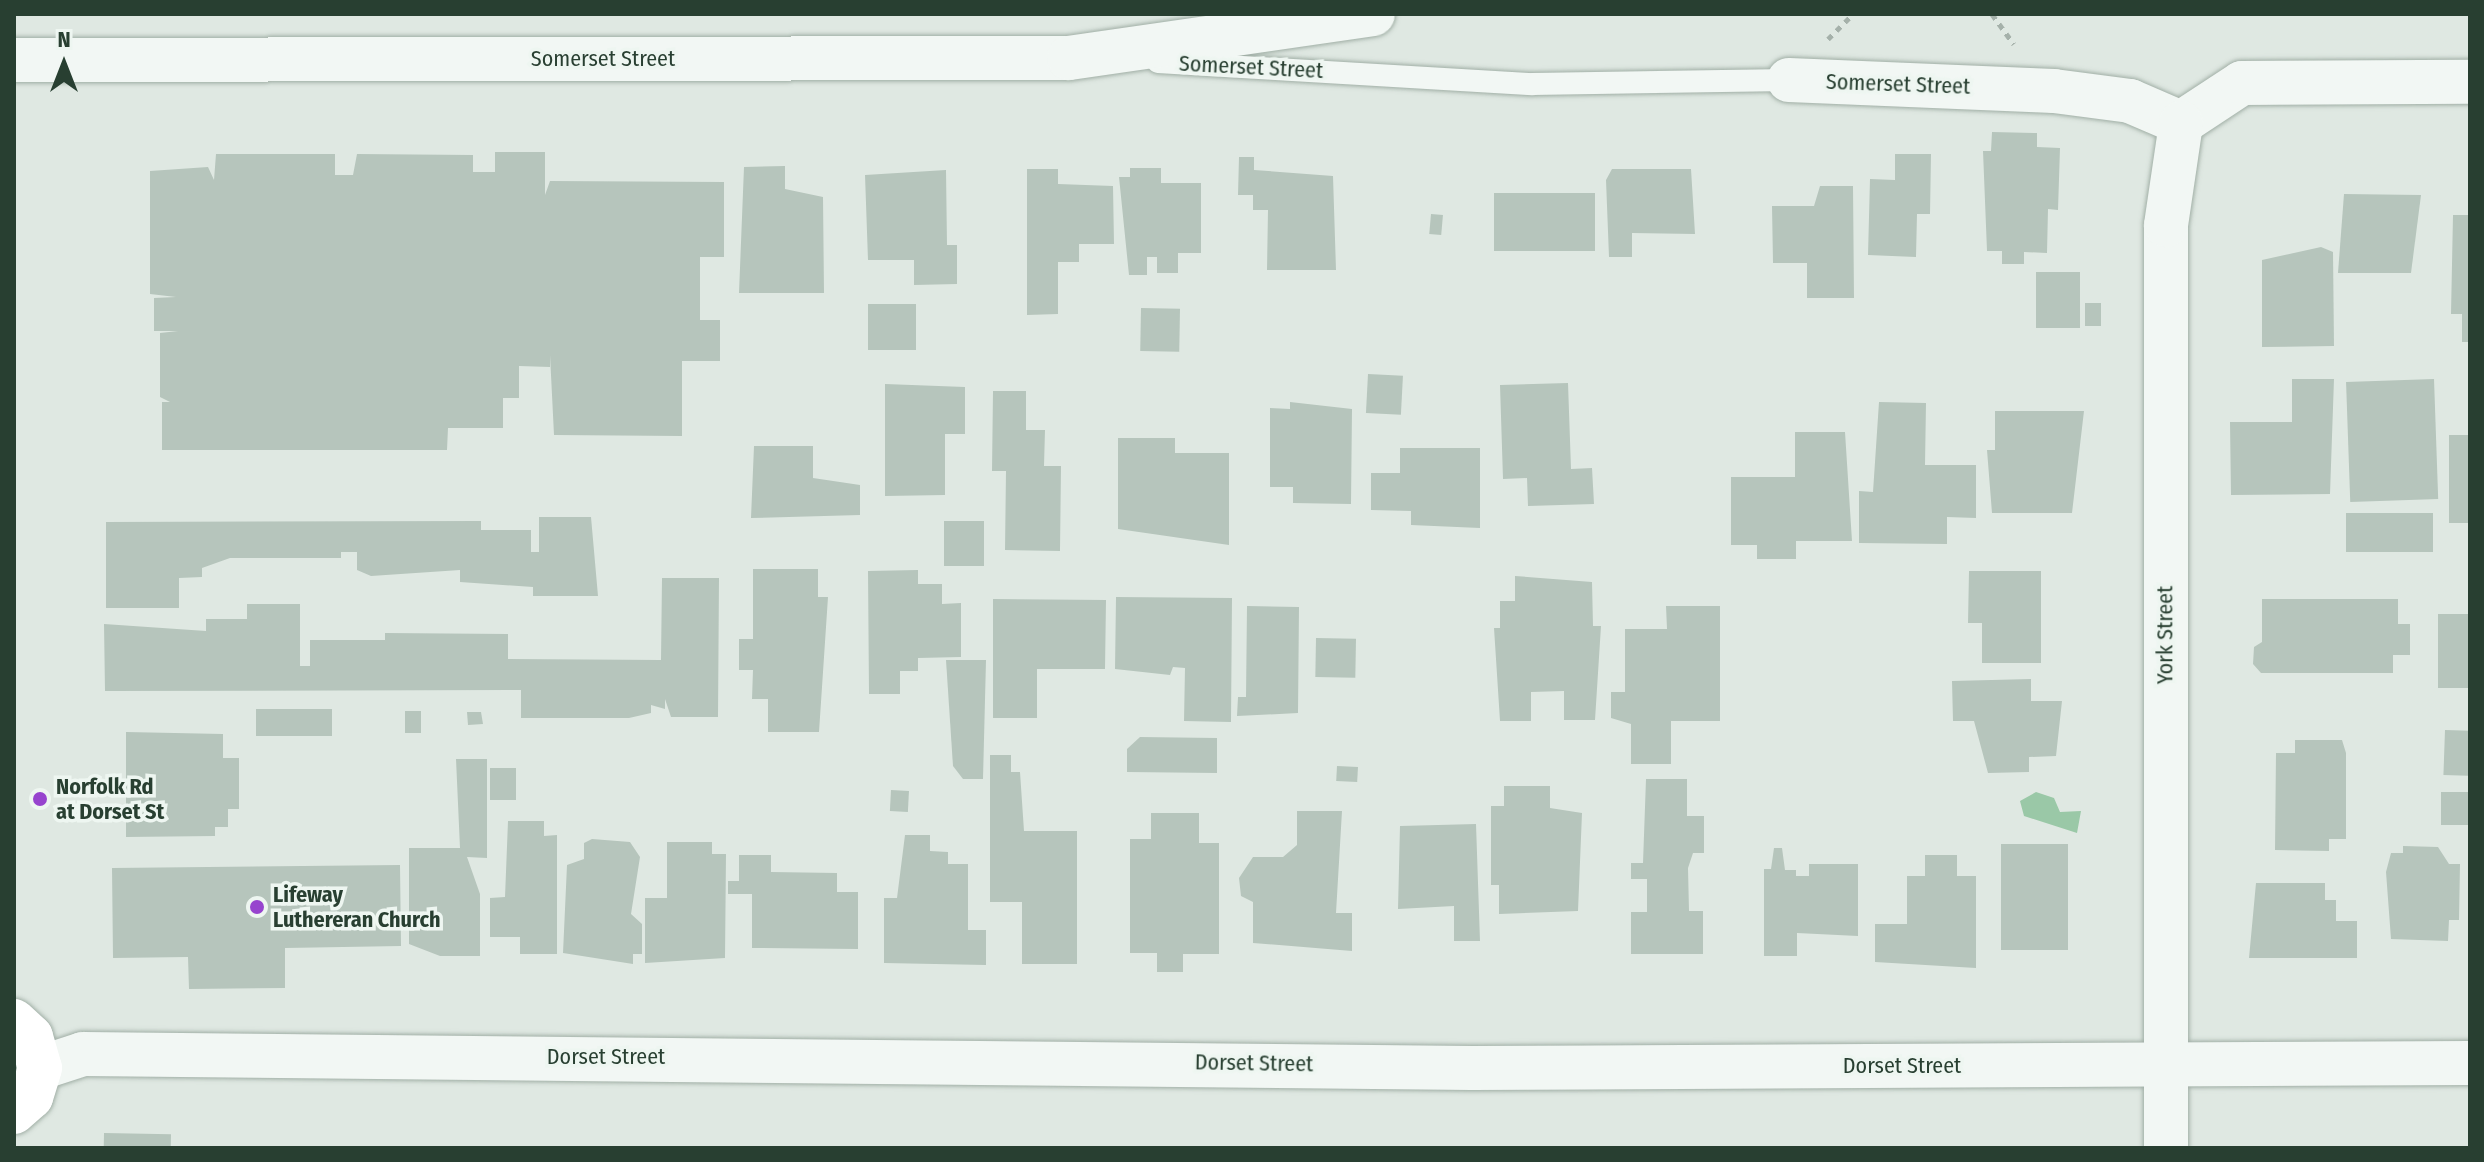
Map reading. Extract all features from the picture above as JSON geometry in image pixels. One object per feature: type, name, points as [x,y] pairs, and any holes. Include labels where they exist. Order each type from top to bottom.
[{"type":"street","points":[[1069,58],[1373,14]]},
{"type":"street","name":"Somerset Street","points":[[14,60],[1069,58]]},
{"type":"street","name":"Somerset Street","points":[[1789,80],[2054,91],[2130,101],[2181,123]]},
{"type":"street","points":[[2181,123],[2242,83],[2470,82]]},
{"type":"street","name":"York Street","points":[[2166,1148],[2166,225],[2181,123]]},
{"type":"street","points":[[14,1021],[31,1037],[40,1068],[31,1097],[14,1112]]},
{"type":"street","name":"Dorset Street","points":[[40,1068],[83,1054],[1472,1068],[2164,1067],[2470,1063]]},
{"type":"lane","name":"Somerset Street","points":[[1069,58],[1532,84],[1789,80]]},
{"type":"shaded area","points":[[2036,792],[2054,798],[2060,812],[2081,811],[2077,833],[2024,816],[2020,801]]},
{"type":"building","points":[[1992,132],[2037,133],[2037,147],[2060,148],[2058,210],[2048,209],[2047,253],[2024,252],[2024,264],[2002,264],[2002,251],[1987,251],[1983,151],[1991,151]]},
{"type":"building","points":[[495,152],[545,152],[545,195],[550,181],[724,182],[724,257],[700,257],[700,320],[720,320],[720,361],[682,361],[682,436],[554,435],[550,355],[550,367],[519,366],[519,398],[503,398],[503,428],[448,428],[447,450],[162,450],[162,402],[170,402],[160,397],[160,333],[178,331],[154,331],[154,298],[176,297],[150,294],[150,171],[208,167],[214,180],[216,154],[335,154],[335,175],[353,175],[357,154],[473,155],[473,172],[495,172]]},
{"type":"building","points":[[1895,154],[1931,154],[1930,214],[1917,214],[1916,257],[1868,255],[1870,179],[1895,180]]},
{"type":"building","points":[[1239,157],[1254,157],[1254,170],[1333,176],[1336,270],[1267,270],[1268,210],[1253,210],[1253,195],[1238,195]]},
{"type":"building","points":[[785,166],[785,189],[823,197],[824,293],[739,293],[744,167]]},
{"type":"building","points":[[1130,168],[1161,168],[1161,183],[1201,183],[1201,253],[1178,253],[1178,273],[1157,273],[1157,257],[1147,257],[1147,275],[1129,275],[1119,177],[1130,177]]},
{"type":"building","points":[[1027,169],[1058,169],[1058,184],[1113,186],[1114,244],[1079,244],[1079,262],[1058,262],[1058,314],[1027,315]]},
{"type":"building","points":[[1612,169],[1691,169],[1695,234],[1632,233],[1632,257],[1609,257],[1606,180]]},
{"type":"building","points":[[946,170],[947,245],[957,245],[957,284],[914,285],[914,260],[868,260],[865,175]]},
{"type":"building","points":[[1820,186],[1853,186],[1854,298],[1807,298],[1807,263],[1773,263],[1772,206],[1814,206]]},
{"type":"building","points":[[1494,193],[1595,193],[1595,251],[1494,251]]},
{"type":"building","points":[[2344,194],[2421,195],[2411,273],[2338,273]]},
{"type":"building","points":[[1431,214],[1443,215],[1441,235],[1429,234]]},
{"type":"building","points":[[2453,215],[2470,215],[2470,342],[2462,342],[2462,314],[2451,314]]},
{"type":"building","points":[[2321,247],[2333,252],[2334,346],[2262,347],[2262,260]]},
{"type":"building","points":[[2036,272],[2080,272],[2080,328],[2036,328]]},
{"type":"building","points":[[2085,303],[2101,303],[2101,326],[2085,326]]},
{"type":"building","points":[[868,304],[916,304],[916,350],[868,350]]},
{"type":"building","points":[[1141,308],[1180,309],[1179,352],[1140,351]]},
{"type":"building","points":[[1368,374],[1403,376],[1401,415],[1366,413]]},
{"type":"building","points":[[2292,379],[2334,379],[2330,494],[2231,495],[2230,422],[2292,422]]},
{"type":"building","points":[[2434,379],[2438,499],[2350,502],[2346,382]]},
{"type":"building","points":[[1568,383],[1571,469],[1592,468],[1594,504],[1528,506],[1527,478],[1503,479],[1500,385]]},
{"type":"building","points":[[885,384],[965,387],[965,434],[945,434],[945,495],[885,496]]},
{"type":"building","points":[[993,391],[1026,391],[1026,430],[1045,430],[1044,466],[1061,466],[1060,551],[1005,550],[1006,471],[992,471]]},
{"type":"building","points":[[1290,402],[1352,409],[1351,504],[1293,503],[1293,487],[1270,487],[1270,408],[1290,409]]},
{"type":"building","points":[[1879,402],[1926,403],[1925,465],[1976,465],[1976,518],[1947,517],[1947,544],[1859,543],[1859,491],[1873,492]]},
{"type":"building","points":[[1995,411],[2084,411],[2072,513],[1992,513],[1987,450],[1995,450]]},
{"type":"building","points":[[1795,432],[1845,432],[1852,541],[1796,541],[1796,559],[1757,559],[1757,545],[1731,545],[1731,477],[1795,477]]},
{"type":"building","points":[[2449,435],[2470,435],[2470,523],[2449,523]]},
{"type":"building","points":[[1118,438],[1175,438],[1175,453],[1229,453],[1229,545],[1118,529]]},
{"type":"building","points":[[754,446],[813,446],[813,478],[860,485],[860,515],[751,518]]},
{"type":"building","points":[[1400,448],[1480,448],[1480,528],[1411,525],[1411,511],[1371,510],[1371,473],[1400,473]]},
{"type":"building","points":[[2346,513],[2433,513],[2433,552],[2346,552]]},
{"type":"building","points":[[539,517],[591,517],[598,596],[533,596],[533,587],[460,582],[460,570],[371,576],[357,570],[357,552],[341,552],[341,558],[230,558],[202,568],[202,577],[179,578],[179,608],[106,608],[106,522],[481,521],[481,530],[531,530],[531,552],[539,552]]},
{"type":"building","points":[[944,521],[984,521],[984,566],[944,566]]},
{"type":"building","points":[[753,569],[818,569],[818,597],[828,597],[819,732],[768,732],[768,699],[752,699],[753,670],[739,670],[739,639],[753,639]]},
{"type":"building","points":[[918,570],[918,584],[942,584],[942,604],[961,603],[961,657],[918,658],[918,671],[900,671],[900,694],[869,694],[868,571]]},
{"type":"building","points":[[1969,571],[2041,571],[2041,663],[1982,663],[1982,623],[1968,623]]},
{"type":"building","points":[[1515,576],[1592,582],[1593,626],[1601,626],[1595,720],[1564,720],[1564,691],[1531,692],[1531,721],[1500,721],[1494,628],[1500,628],[1500,601],[1515,601]]},
{"type":"building","points":[[662,578],[719,578],[718,717],[671,717],[665,699],[665,709],[651,705],[651,713],[629,718],[521,718],[521,690],[105,691],[104,624],[206,631],[206,619],[247,619],[247,604],[300,604],[300,666],[310,666],[310,640],[385,640],[385,633],[508,634],[508,659],[661,660]]},
{"type":"building","points":[[1116,597],[1232,598],[1231,722],[1184,721],[1185,668],[1173,667],[1170,675],[1115,669]]},
{"type":"building","points":[[993,599],[1106,600],[1105,669],[1037,669],[1037,718],[993,718]]},
{"type":"building","points":[[2262,599],[2398,599],[2398,624],[2410,624],[2410,655],[2393,655],[2393,673],[2261,673],[2253,664],[2254,647],[2262,642]]},
{"type":"building","points":[[1247,606],[1299,607],[1298,713],[1237,716],[1238,697],[1246,697]]},
{"type":"building","points":[[1666,606],[1720,606],[1720,721],[1671,721],[1671,764],[1631,764],[1631,724],[1611,718],[1611,692],[1625,692],[1625,629],[1667,629]]},
{"type":"building","points":[[2438,614],[2470,614],[2470,688],[2438,688]]},
{"type":"building","points":[[1316,638],[1356,639],[1355,678],[1315,677]]},
{"type":"building","points":[[946,660],[986,660],[983,779],[963,779],[953,766]]},
{"type":"building","points":[[2031,679],[2031,701],[2062,701],[2056,756],[2029,757],[2029,772],[1988,773],[1974,721],[1953,721],[1952,681]]},
{"type":"building","points":[[256,709],[332,709],[332,736],[256,736]]},
{"type":"building","points":[[405,711],[421,711],[421,733],[405,733]]},
{"type":"building","points":[[467,712],[481,712],[483,724],[468,725]]},
{"type":"building","points":[[2445,730],[2470,731],[2468,776],[2443,775]]},
{"type":"building","points":[[126,732],[223,734],[223,758],[239,758],[239,809],[228,809],[228,827],[215,827],[215,836],[126,837]]},
{"type":"building","points":[[1140,737],[1217,738],[1217,773],[1127,772],[1127,749]]},
{"type":"building","points":[[2295,740],[2342,740],[2346,753],[2346,839],[2329,839],[2329,851],[2275,850],[2276,753],[2295,753]]},
{"type":"building","points":[[990,755],[1011,755],[1011,772],[1020,772],[1024,831],[1077,831],[1077,964],[1022,964],[1022,902],[990,902]]},
{"type":"building","points":[[456,759],[487,759],[487,858],[467,857],[480,894],[480,956],[440,956],[409,944],[409,848],[460,848]]},
{"type":"building","points":[[1337,766],[1358,767],[1357,782],[1336,781]]},
{"type":"building","points":[[490,768],[516,768],[516,800],[490,800]]},
{"type":"building","points":[[1646,779],[1687,779],[1687,816],[1704,816],[1704,853],[1693,853],[1688,868],[1689,911],[1703,911],[1703,954],[1631,954],[1631,912],[1647,912],[1647,879],[1631,879],[1631,863],[1643,863]]},
{"type":"building","points":[[1504,786],[1550,786],[1550,808],[1582,813],[1578,911],[1499,914],[1499,885],[1491,885],[1491,806],[1504,806]]},
{"type":"building","points":[[891,790],[909,791],[908,812],[890,811]]},
{"type":"building","points":[[2441,792],[2470,792],[2470,825],[2441,825]]},
{"type":"building","points":[[1297,811],[1342,811],[1336,913],[1352,913],[1352,951],[1253,943],[1253,902],[1241,896],[1239,878],[1253,857],[1283,857],[1297,845]]},
{"type":"building","points":[[1151,813],[1199,813],[1199,843],[1219,843],[1219,954],[1183,954],[1183,972],[1157,972],[1157,953],[1130,953],[1130,839],[1151,839]]},
{"type":"building","points":[[508,821],[544,821],[544,836],[557,835],[557,954],[520,954],[520,937],[490,937],[490,898],[505,897]]},
{"type":"building","points":[[1476,824],[1480,941],[1454,941],[1454,906],[1398,909],[1400,826]]},
{"type":"building","points":[[905,835],[930,835],[930,851],[948,852],[948,864],[968,864],[968,930],[986,930],[986,965],[884,963],[884,898],[897,898]]},
{"type":"building","points":[[592,839],[630,842],[640,857],[631,914],[642,924],[642,954],[633,954],[633,964],[563,953],[567,865],[584,859],[584,843]]},
{"type":"building","points":[[667,842],[712,842],[712,854],[726,854],[725,958],[645,963],[645,898],[667,898]]},
{"type":"building","points":[[2001,844],[2068,844],[2068,950],[2001,950]]},
{"type":"building","points":[[2403,846],[2438,847],[2449,864],[2460,864],[2459,920],[2449,920],[2448,941],[2391,939],[2386,872],[2391,853],[2403,853]]},
{"type":"building","points":[[1774,848],[1782,848],[1785,870],[1796,870],[1796,876],[1809,876],[1809,864],[1858,864],[1858,936],[1797,933],[1797,956],[1764,956],[1764,869],[1771,869]]},
{"type":"building","points":[[739,855],[771,855],[771,872],[837,873],[837,892],[858,892],[858,949],[752,948],[752,894],[728,894],[728,881],[739,881]]},
{"type":"building","points":[[1925,855],[1957,855],[1957,876],[1976,876],[1976,968],[1875,962],[1875,924],[1907,924],[1907,876],[1925,876]]},
{"type":"building","name":"Lifeway Luthereran Church","points":[[400,865],[401,946],[285,948],[285,988],[189,989],[188,957],[113,958],[112,868]]},
{"type":"building","points":[[2256,883],[2325,883],[2325,900],[2336,900],[2336,921],[2357,921],[2357,958],[2249,958]]},
{"type":"building","points":[[104,1133],[171,1134],[171,1148],[104,1148]]},
{"type":"place","name":"Norfolk Rd at Dorset St","points":[[40,799]]},
{"type":"place","name":"Lifeway Luthereran Church","points":[[257,907]]}]
